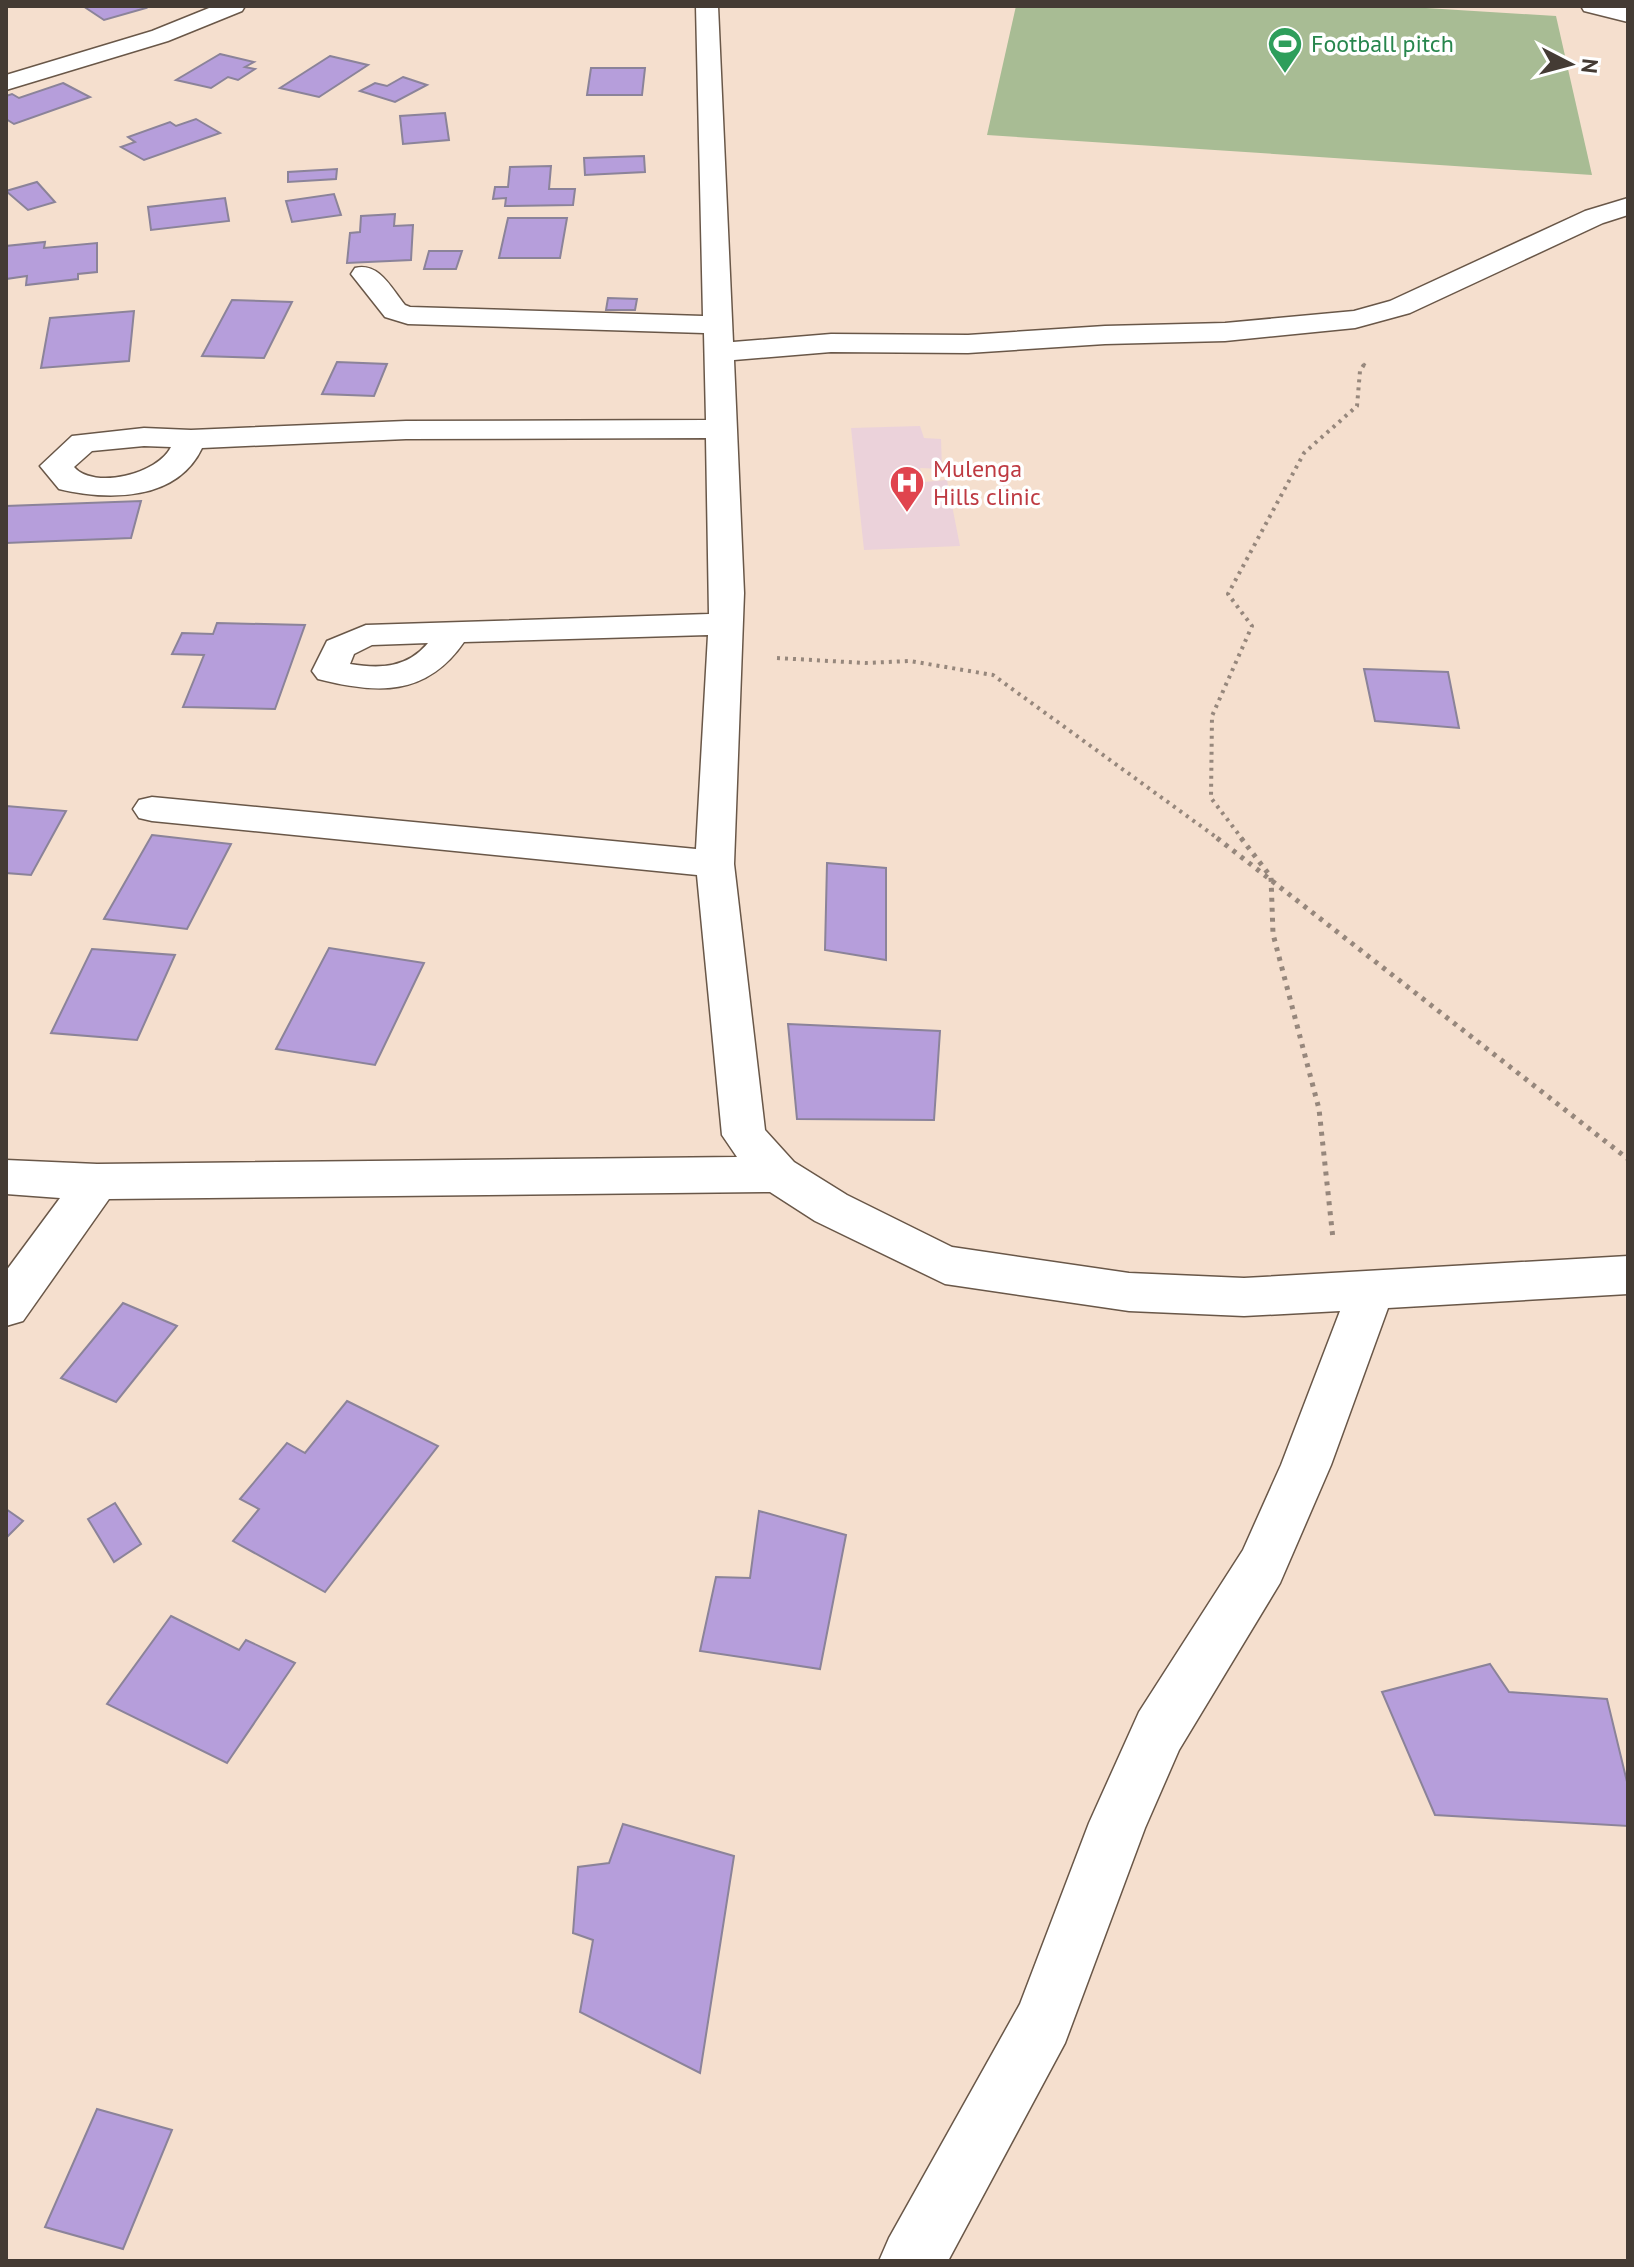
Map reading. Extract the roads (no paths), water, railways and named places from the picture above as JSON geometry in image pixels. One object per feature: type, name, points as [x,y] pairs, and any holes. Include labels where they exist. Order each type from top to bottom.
[{"type":"street","points":[[6,83],[160,36],[234,6]]},
{"type":"street","points":[[707,6],[727,593],[715,864],[744,1135],[778,1174],[831,1208],[945,1265],[1129,1292],[1244,1297],[1628,1275]]},
{"type":"street","points":[[1592,6],[1628,15]]},
{"type":"street","points":[[365,274],[395,311],[408,315],[717,338],[968,344],[1225,332],[1355,319],[1400,307],[1580,223],[1628,206]]},
{"type":"street","points":[[191,439],[406,430],[721,429]]},
{"type":"street","points":[[453,634],[724,640]]},
{"type":"street","points":[[152,809],[715,864]]},
{"type":"street","points":[[6,1177],[97,1182],[778,1174]]},
{"type":"street","points":[[6,1307],[97,1182]]},
{"type":"street","points":[[912,2261],[1044,2022],[1118,1823],[1159,1731],[1262,1566],[1306,1465],[1371,1290]]},
{"type":"place","name":"Football pitch","points":[[1285,75]]},
{"type":"place","name":"Mulenga Hills clinic","points":[[907,514]]}]
